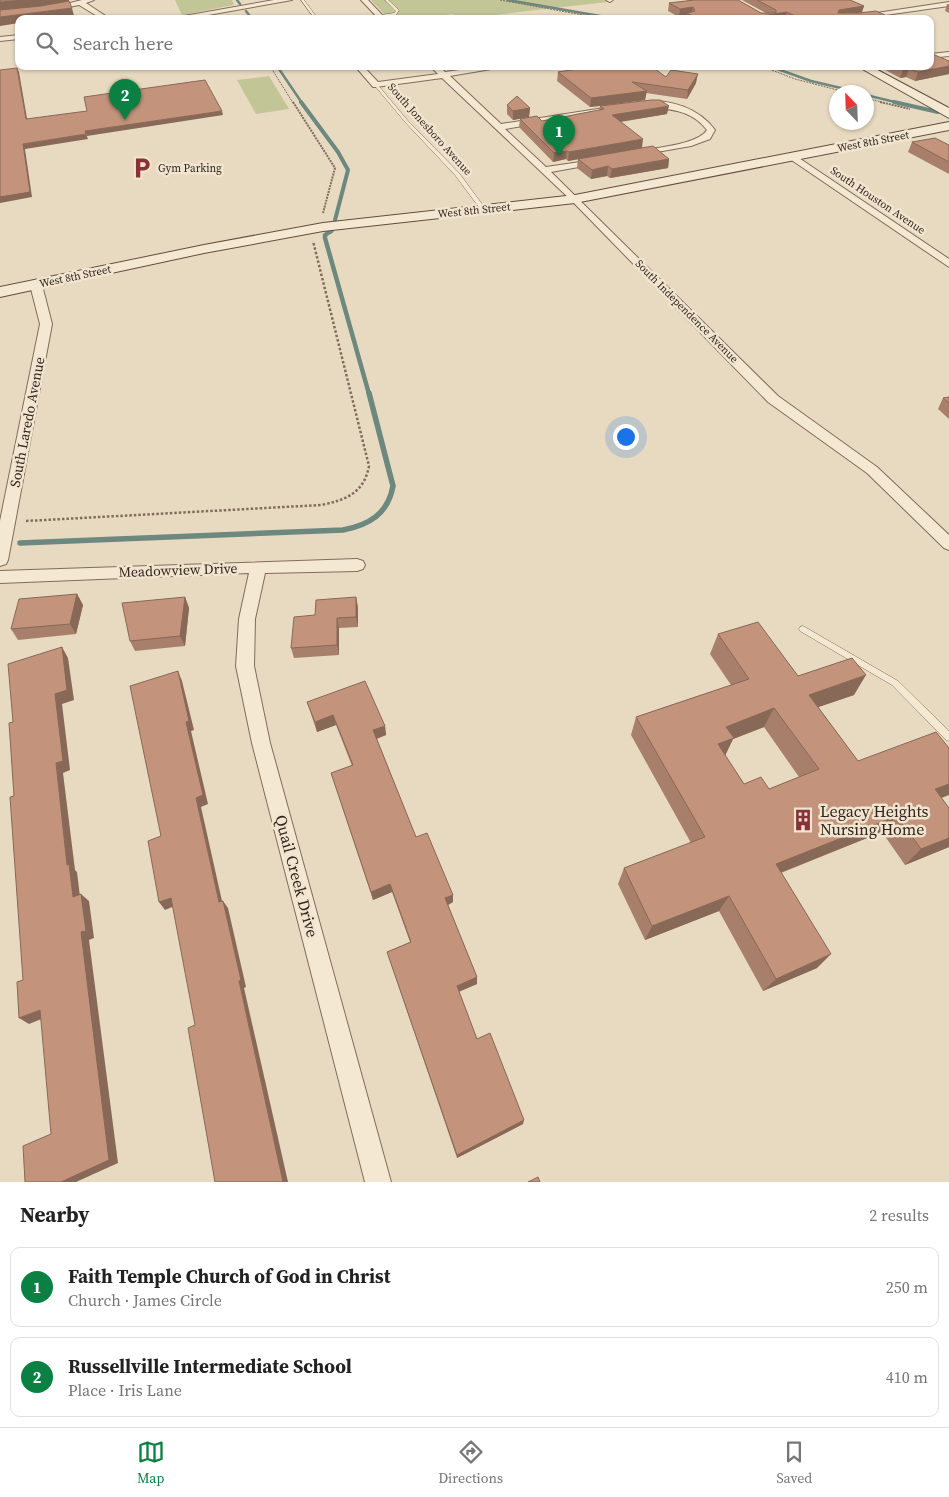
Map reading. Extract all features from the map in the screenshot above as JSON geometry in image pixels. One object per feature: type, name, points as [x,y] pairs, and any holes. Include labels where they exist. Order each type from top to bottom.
[{"type":"street","points":[[44,10],[91,0]]},
{"type":"street","points":[[202,15],[245,5],[289,0]]},
{"type":"street","points":[[364,0],[379,15]]},
{"type":"street","points":[[81,3],[100,15]]},
{"type":"street","points":[[869,15],[949,4]]},
{"type":"street","points":[[0,39],[15,37]]},
{"type":"street","points":[[934,56],[949,54]]},
{"type":"street","name":"South Jonesboro Avenue","points":[[363,70],[376,85]]},
{"type":"street","name":"South Independence Avenue","points":[[438,70],[575,199],[774,399],[872,470],[949,544]]},
{"type":"street","points":[[376,85],[478,70]]},
{"type":"street","points":[[871,70],[943,109],[949,115]]},
{"type":"street","points":[[499,127],[633,105],[661,104],[687,110],[699,116],[711,130],[707,137],[688,144],[631,155]]},
{"type":"street","name":"West 8th Street","points":[[0,292],[204,249],[315,228],[379,219],[575,199],[949,126]]},
{"type":"street","name":"South Houston Avenue","points":[[793,157],[949,264]]},
{"type":"street","points":[[544,170],[611,158]]},
{"type":"street","name":"South Laredo Avenue","points":[[0,560],[46,324],[36,285]]},
{"type":"street","name":"Meadowview Drive","points":[[0,577],[357,565]]},
{"type":"street","name":"Quail Creek Drive","points":[[258,567],[247,619],[245,666],[261,743],[378,1182]]},
{"type":"lane","points":[[302,0],[314,15]]},
{"type":"lane","points":[[386,0],[398,11],[392,15]]},
{"type":"lane","name":"South Jonesboro Avenue","points":[[376,85],[407,122],[457,174],[483,209]]},
{"type":"lane","points":[[803,629],[895,683],[949,737]]},
{"type":"path","points":[[500,0],[584,15]]},
{"type":"path","points":[[8,522],[322,505],[344,501],[360,490],[368,476],[368,466],[312,236],[322,213],[335,168],[273,70]]},
{"type":"path","points":[[771,70],[795,79],[829,88]]},
{"type":"green space","points":[[175,0],[232,0],[234,5],[182,15]]},
{"type":"green space","points":[[371,0],[604,0],[607,2],[494,15],[385,15]]},
{"type":"green space","points":[[269,76],[289,109],[256,114],[237,80]]},
{"type":"building","points":[[0,0],[24,0],[0,2]]},
{"type":"building","points":[[694,0],[738,0],[761,13],[776,13],[776,10],[757,0],[850,0],[864,6],[839,10],[838,13],[876,11],[885,15],[793,15],[787,12],[768,15],[691,15],[687,13],[695,11],[693,7],[680,9],[669,3]]},
{"type":"building","points":[[69,1],[72,8],[0,17],[0,10]]},
{"type":"building","points":[[934,55],[949,61],[949,66],[934,69]]},
{"type":"building","points":[[15,68],[17,70],[26,119],[87,111],[84,97],[205,80],[222,111],[85,131],[86,134],[23,144],[30,192],[0,197],[0,70]]},
{"type":"building","points":[[571,70],[656,70],[666,77],[671,70],[698,74],[688,90],[632,82],[647,91],[591,98],[558,72]]},
{"type":"building","points":[[912,70],[928,70],[918,72]]},
{"type":"building","points":[[517,96],[530,108],[513,111],[507,105]]},
{"type":"building","points":[[660,100],[669,106],[612,115],[643,139],[569,152],[554,153],[520,119],[537,116],[542,121],[604,109],[600,106]]},
{"type":"building","points":[[935,138],[949,145],[949,162],[912,142]]},
{"type":"building","points":[[653,146],[669,159],[612,169],[608,166],[592,170],[578,159]]},
{"type":"building","points":[[949,397],[949,403],[943,398]]},
{"type":"building","points":[[77,594],[70,624],[11,629],[19,599]]},
{"type":"building","points":[[185,597],[180,636],[130,641],[122,603]]},
{"type":"building","points":[[356,597],[356,617],[337,618],[337,645],[291,648],[294,617],[315,615],[316,600]]},
{"type":"building","name":"Legacy Heights Nursing Home","points":[[758,622],[798,676],[852,658],[866,675],[809,695],[858,761],[936,732],[949,748],[949,784],[935,789],[949,808],[949,838],[921,849],[897,816],[776,864],[831,954],[776,979],[729,896],[652,926],[624,868],[705,837],[636,717],[749,679],[718,634]],"holes":[[[774,708],[819,769],[769,789],[761,777],[744,784],[718,744],[734,738],[726,727]]]},
{"type":"building","points":[[62,647],[67,690],[55,694],[63,761],[56,763],[67,865],[69,864],[73,897],[81,894],[86,931],[81,932],[109,1160],[61,1182],[25,1182],[23,1146],[51,1134],[40,1010],[19,1018],[17,982],[23,980],[10,797],[14,796],[9,723],[13,722],[8,664]]},
{"type":"building","points":[[178,671],[189,721],[186,722],[203,795],[196,798],[219,902],[223,901],[241,980],[239,981],[283,1182],[215,1182],[188,1028],[195,1025],[171,898],[159,902],[148,841],[161,836],[130,686]]},
{"type":"building","points":[[365,681],[385,726],[373,730],[416,837],[427,833],[453,895],[445,898],[477,977],[457,986],[477,1039],[490,1033],[524,1120],[457,1155],[387,952],[411,942],[390,884],[371,892],[331,773],[353,765],[333,715],[315,722],[307,702]]},
{"type":"building","points":[[538,1177],[540,1182],[528,1182]]},
{"type":"waterway","points":[[237,0],[240,4]]},
{"type":"waterway","points":[[508,0],[594,15]]},
{"type":"waterway","points":[[246,11],[249,15]]},
{"type":"waterway","points":[[280,70],[302,103]]},
{"type":"waterway","points":[[780,70],[829,85]]},
{"type":"waterway","points":[[874,97],[899,103]]},
{"type":"waterway","points":[[301,102],[338,152],[348,170],[335,220]]},
{"type":"waterway","points":[[894,102],[938,112]]},
{"type":"waterway","points":[[331,231],[325,235],[325,238],[369,394]]},
{"type":"waterway","points":[[20,543],[343,530],[361,525],[376,517],[382,511],[387,504],[393,486],[369,393]]},
{"type":"place","name":"Russellville Intermediate School","points":[[125,120]]},
{"type":"place","name":"Faith Temple Church of God in Christ","points":[[559,156]]},
{"type":"place","name":"Gym Parking","points":[[142,168]]},
{"type":"place","name":"Legacy Heights Nursing Home","points":[[803,820]]}]
